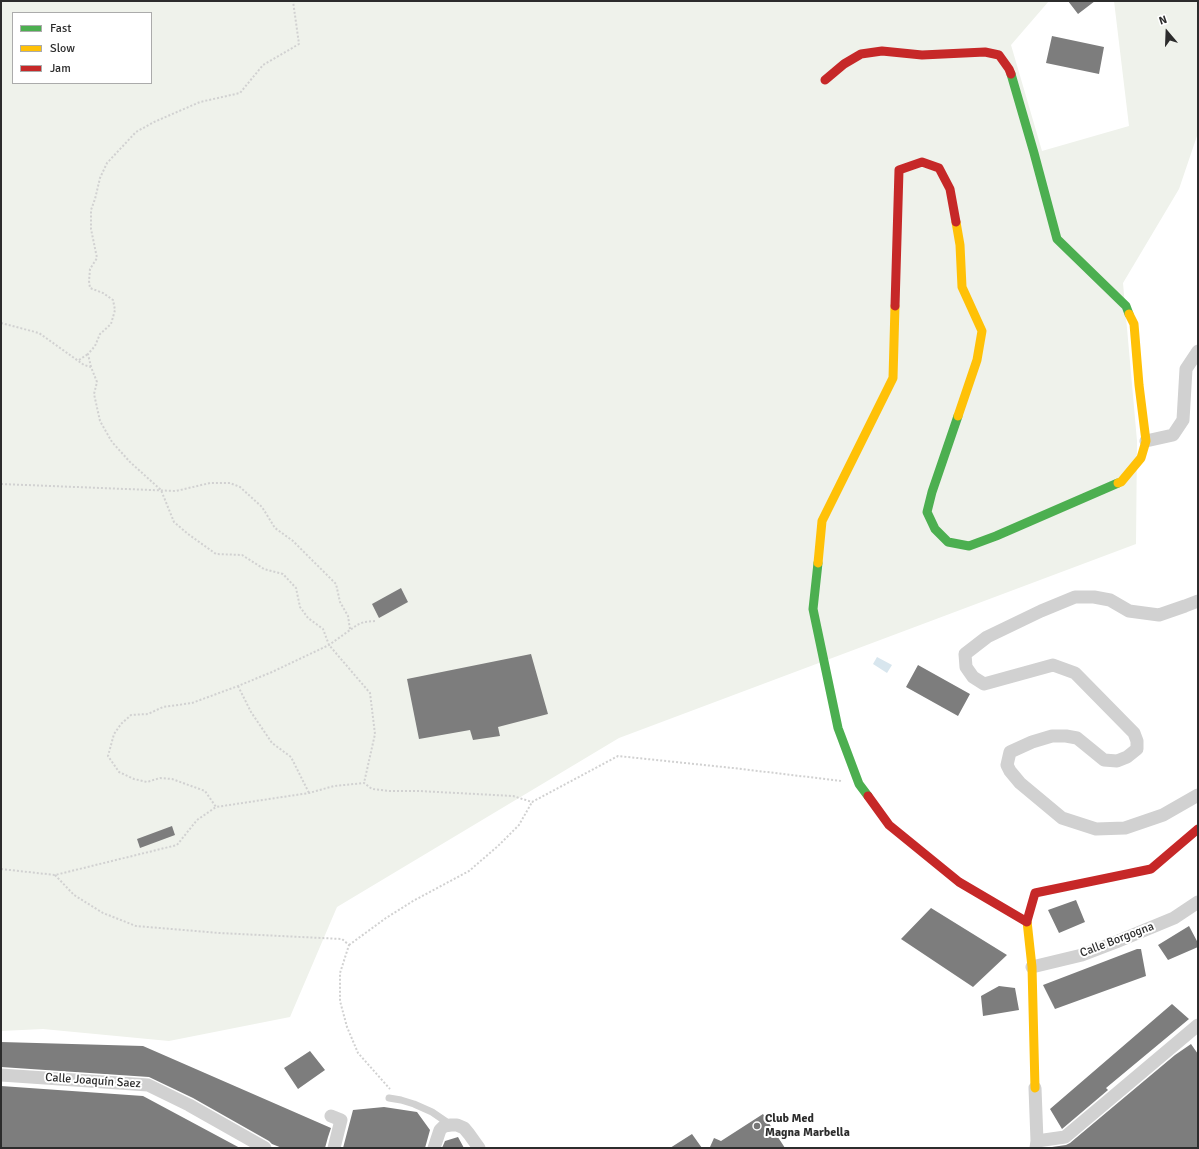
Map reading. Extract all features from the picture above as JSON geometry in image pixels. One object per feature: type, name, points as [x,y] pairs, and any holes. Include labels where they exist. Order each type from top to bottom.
[{"type":"street","points":[[825,80],[844,64],[861,54],[882,51],[922,55],[985,52],[1000,55],[1008,69],[1034,153],[1056,239],[1126,306],[1134,324],[1139,385],[1146,441],[1141,458],[1121,482],[996,536],[969,546],[948,542],[935,529],[927,512],[932,492],[977,360],[982,331],[962,287],[960,245],[950,189],[939,168],[922,162],[899,170],[893,378],[822,521],[813,609],[838,728],[859,784],[889,825],[959,882],[1026,922]]},
{"type":"street","points":[[1146,441],[1173,435],[1183,420],[1186,369],[1198,351]]},
{"type":"street","points":[[1198,601],[1159,615],[1129,611],[1110,600],[1094,597],[1075,597],[987,637],[964,654],[966,667],[974,677],[984,684],[1053,665],[1075,673],[1134,733],[1137,741],[1137,749],[1127,757],[1117,761],[1104,760],[1077,738],[1066,736],[1052,736],[1032,742],[1010,752],[1007,765],[1010,771],[1020,783],[1062,818],[1096,829],[1126,828],[1163,815],[1198,794]]},
{"type":"street","points":[[1198,829],[1151,869],[1035,893],[1026,922],[1032,967],[1037,1144],[1065,1137],[1198,1025]]},
{"type":"street","name":"Calle Borgogna","points":[[1032,967],[1082,955],[1116,942],[1174,918],[1198,902]]},
{"type":"street","name":"Calle Joaquín Saez","points":[[1,1076],[148,1085],[189,1105],[265,1148]]},
{"type":"street","points":[[331,1116],[342,1120],[334,1148]]},
{"type":"street","points":[[434,1148],[440,1130],[444,1126],[451,1124],[464,1128],[479,1148]]},
{"type":"lane","points":[[389,1098],[414,1104],[432,1112],[451,1124]]},
{"type":"path","points":[[79,360],[88,354],[95,346],[100,334],[111,324],[115,310],[113,300],[103,293],[90,288],[89,281],[90,268],[97,258],[91,229],[91,210],[100,178],[107,163],[136,132],[154,122],[200,102],[240,93],[263,65],[299,44],[293,1]]},
{"type":"path","points":[[1,323],[39,334],[84,364],[91,367]]},
{"type":"path","points":[[88,354],[97,382],[94,394],[100,421],[112,442],[130,462],[161,490],[174,522],[216,554],[242,555],[264,569],[283,574],[296,588],[300,607],[308,618],[323,629],[329,646],[370,693],[375,734],[364,783]]},
{"type":"path","points":[[1,484],[176,491],[219,482],[230,483],[240,487],[262,507],[275,528],[293,541],[336,584],[340,602],[348,616],[350,629]]},
{"type":"path","points":[[216,807],[205,791],[172,779],[160,778],[148,782],[134,779],[119,772],[108,756],[114,734],[121,724],[131,715],[148,714],[163,707],[192,703],[238,686],[329,646],[350,629],[364,622],[375,621]]},
{"type":"path","points":[[238,686],[251,712],[272,743],[292,757],[309,793]]},
{"type":"path","points":[[401,1100],[358,1053],[347,1027],[340,1001],[340,972],[349,945],[396,911],[468,871],[498,846],[519,825],[532,802],[618,756],[733,768],[859,784]]},
{"type":"path","points":[[1,870],[55,875],[177,844],[197,820],[216,807],[309,793],[334,786],[364,783],[372,789],[513,796],[532,802]]},
{"type":"path","points":[[55,875],[74,895],[103,913],[136,926],[219,933],[342,938],[349,945]]},
{"type":"shaded area","points":[[1,1],[1049,1],[1011,45],[1042,151],[1129,126],[1114,1],[1198,1],[1198,133],[1179,189],[1123,283],[1137,441],[1136,544],[619,738],[337,907],[290,1017],[169,1041],[43,1029],[1,1031]]},
{"type":"shaded area","points":[[877,657],[892,665],[887,673],[873,664]]},
{"type":"building","points":[[1068,1],[1095,1],[1078,14]]},
{"type":"building","points":[[1052,36],[1104,47],[1099,74],[1046,63]]},
{"type":"building","points":[[401,588],[408,602],[379,618],[372,604]]},
{"type":"building","points":[[531,654],[548,714],[498,727],[500,736],[473,740],[470,730],[419,739],[407,679]]},
{"type":"building","points":[[918,665],[970,694],[958,716],[906,687]]},
{"type":"building","points":[[172,826],[175,835],[140,848],[137,839]]},
{"type":"building","points":[[1076,900],[1085,922],[1059,933],[1048,910]]},
{"type":"building","points":[[931,908],[1007,955],[973,987],[901,939]]},
{"type":"building","points":[[1189,926],[1198,943],[1198,947],[1168,960],[1158,945]]},
{"type":"building","points":[[1137,949],[1141,949],[1146,976],[1055,1009],[1043,985]]},
{"type":"building","points":[[999,986],[1015,988],[1019,1010],[983,1016],[981,996]]},
{"type":"building","points":[[1172,1004],[1189,1019],[1106,1088],[1108,1090],[1062,1129],[1050,1109]]},
{"type":"building","points":[[1,1042],[143,1046],[331,1128],[325,1148],[282,1148],[272,1144],[193,1098],[149,1077],[1,1067]]},
{"type":"building","points":[[1191,1044],[1198,1054],[1198,1148],[1045,1148],[1070,1143],[1175,1055]]},
{"type":"building","points":[[310,1051],[325,1070],[298,1089],[284,1068]]},
{"type":"building","points":[[1,1086],[143,1096],[240,1148],[1,1147]]},
{"type":"building","points":[[384,1107],[417,1112],[430,1130],[425,1148],[343,1148],[353,1110]]},
{"type":"building","name":"Club Med Magna Marbella","points":[[763,1114],[785,1148],[709,1148],[714,1138],[721,1141]]},
{"type":"building","points":[[692,1134],[702,1148],[670,1148]]},
{"type":"building","points":[[458,1137],[464,1148],[442,1148],[445,1141]]},
{"type":"traffic: fast","points":[[1011,74],[1057,239],[1126,306],[1129,314]]},
{"type":"traffic: fast","points":[[958,416],[932,492],[927,512],[935,529],[948,542],[969,546],[996,536],[1118,483]]},
{"type":"traffic: fast","points":[[818,563],[813,609],[838,728],[859,784],[868,796]]},
{"type":"traffic: slow","points":[[956,222],[960,245],[962,287],[982,331],[977,360],[958,416]]},
{"type":"traffic: slow","points":[[818,563],[822,521],[893,378],[895,306]]},
{"type":"traffic: slow","points":[[1118,483],[1121,482],[1141,458],[1146,441],[1139,385],[1134,324],[1129,314]]},
{"type":"traffic: slow","points":[[1027,921],[1032,967],[1035,1088]]},
{"type":"traffic: jam","points":[[825,80],[844,64],[861,54],[882,51],[922,55],[985,52],[999,55],[1011,74]]},
{"type":"traffic: jam","points":[[895,306],[899,170],[922,162],[939,168],[950,189],[956,222]]},
{"type":"traffic: jam","points":[[868,796],[889,825],[959,882],[1027,922]]},
{"type":"traffic: jam","points":[[1027,921],[1035,893],[1151,869],[1198,829]]},
{"type":"place","name":"Club Med Magna Marbella","points":[[757,1126]]}]
